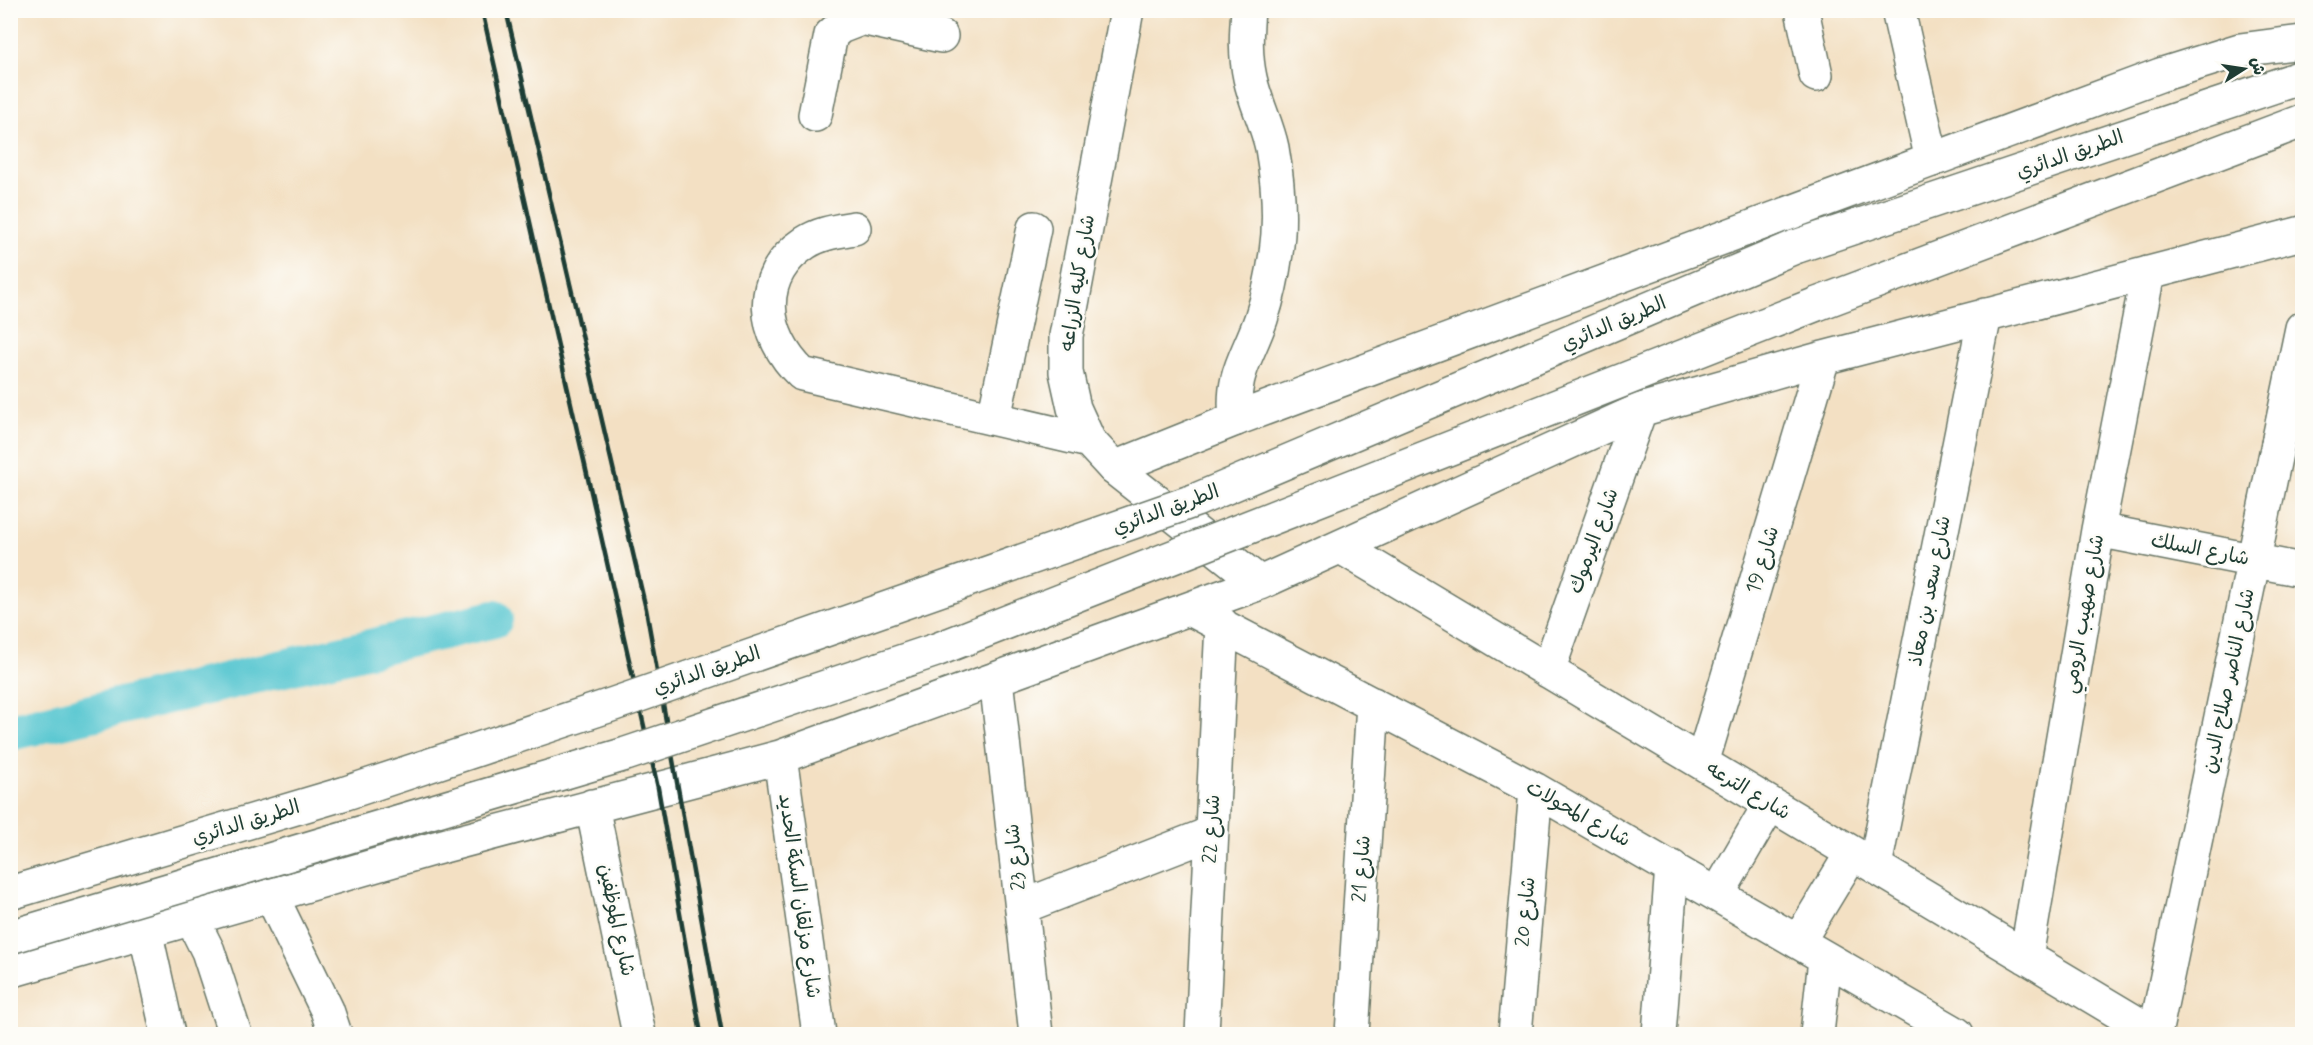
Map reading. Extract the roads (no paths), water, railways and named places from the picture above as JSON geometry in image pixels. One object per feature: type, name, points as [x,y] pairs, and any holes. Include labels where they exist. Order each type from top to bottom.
[{"type":"street","points":[[1106,10],[1117,61]]},
{"type":"street","name":"شارع كليه الزراعه","points":[[1127,10],[1066,336],[1068,381],[1074,408],[1089,441],[1114,468],[1260,583]]},
{"type":"street","points":[[1236,419],[1233,396],[1237,373],[1261,319],[1270,286],[1279,217],[1272,148],[1250,79],[1245,42],[1248,10]]},
{"type":"street","points":[[1802,10],[1816,75]]},
{"type":"street","points":[[1898,10],[1932,160]]},
{"type":"street","points":[[815,115],[831,35],[840,27],[861,14],[941,36]]},
{"type":"street","points":[[1114,468],[1236,419],[2160,75],[2240,50],[2302,42]]},
{"type":"street","name":"الطريق الدائري","points":[[10,893],[346,793],[614,704],[1196,500],[1795,248],[2302,77]]},
{"type":"street","points":[[10,937],[626,754],[936,650],[1817,304],[2302,121]]},
{"type":"street","points":[[854,228],[826,233],[806,242],[789,257],[777,275],[770,296],[769,318],[775,339],[786,359],[802,374],[1089,441]]},
{"type":"street","points":[[994,418],[1034,228]]},
{"type":"street","points":[[10,971],[191,917],[592,806],[780,757],[1260,583],[1640,410],[1823,358],[2302,233]]},
{"type":"street","name":"شارع صهيب الرومي","points":[[2026,957],[2098,530],[2148,273]]},
{"type":"street","name":"شارع سعد بن معاذ","points":[[1864,860],[1984,315]]},
{"type":"street","name":"شارع الناصر صلاح الدين","points":[[2155,1034],[2302,328]]},
{"type":"street","name":"شارع 19","points":[[1702,763],[1823,358]]},
{"type":"street","name":"شارع اليرموك","points":[[1548,671],[1640,410]]},
{"type":"street","name":"شارع السلك","points":[[2098,530],[2302,570]]},
{"type":"street","name":"شارع الترعه","points":[[1341,547],[2155,1034]]},
{"type":"street","name":"شارع المحولات","points":[[1190,609],[1536,790],[1672,867],[1957,1035]]},
{"type":"street","name":"شارع 22","points":[[1202,1035],[1222,624]]},
{"type":"street","name":"شارع 23","points":[[996,679],[1036,1035]]},
{"type":"street","name":"شارع 21","points":[[1352,1035],[1373,704]]},
{"type":"street","name":"شارع مزلقان السكة الحديد","points":[[780,757],[819,1035]]},
{"type":"street","name":"شارع 20","points":[[1515,1035],[1536,790]]},
{"type":"street","points":[[1717,895],[1770,804]]},
{"type":"street","name":"شارع الموظفين","points":[[592,806],[639,1035]]},
{"type":"street","points":[[1022,907],[1212,833]]},
{"type":"street","points":[[1797,942],[1864,860]]},
{"type":"street","points":[[1659,1035],[1672,867]]},
{"type":"street","points":[[271,895],[327,1010],[335,1035]]},
{"type":"street","points":[[191,917],[218,977],[236,1035]]},
{"type":"street","points":[[145,930],[168,1035]]},
{"type":"street","points":[[1817,1035],[1825,959]]},
{"type":"waterway","points":[[10,732],[494,619]]},
{"type":"railway","points":[[482,10],[658,788],[701,1034]]},
{"type":"railway","points":[[506,10],[646,609],[722,1034]]}]
